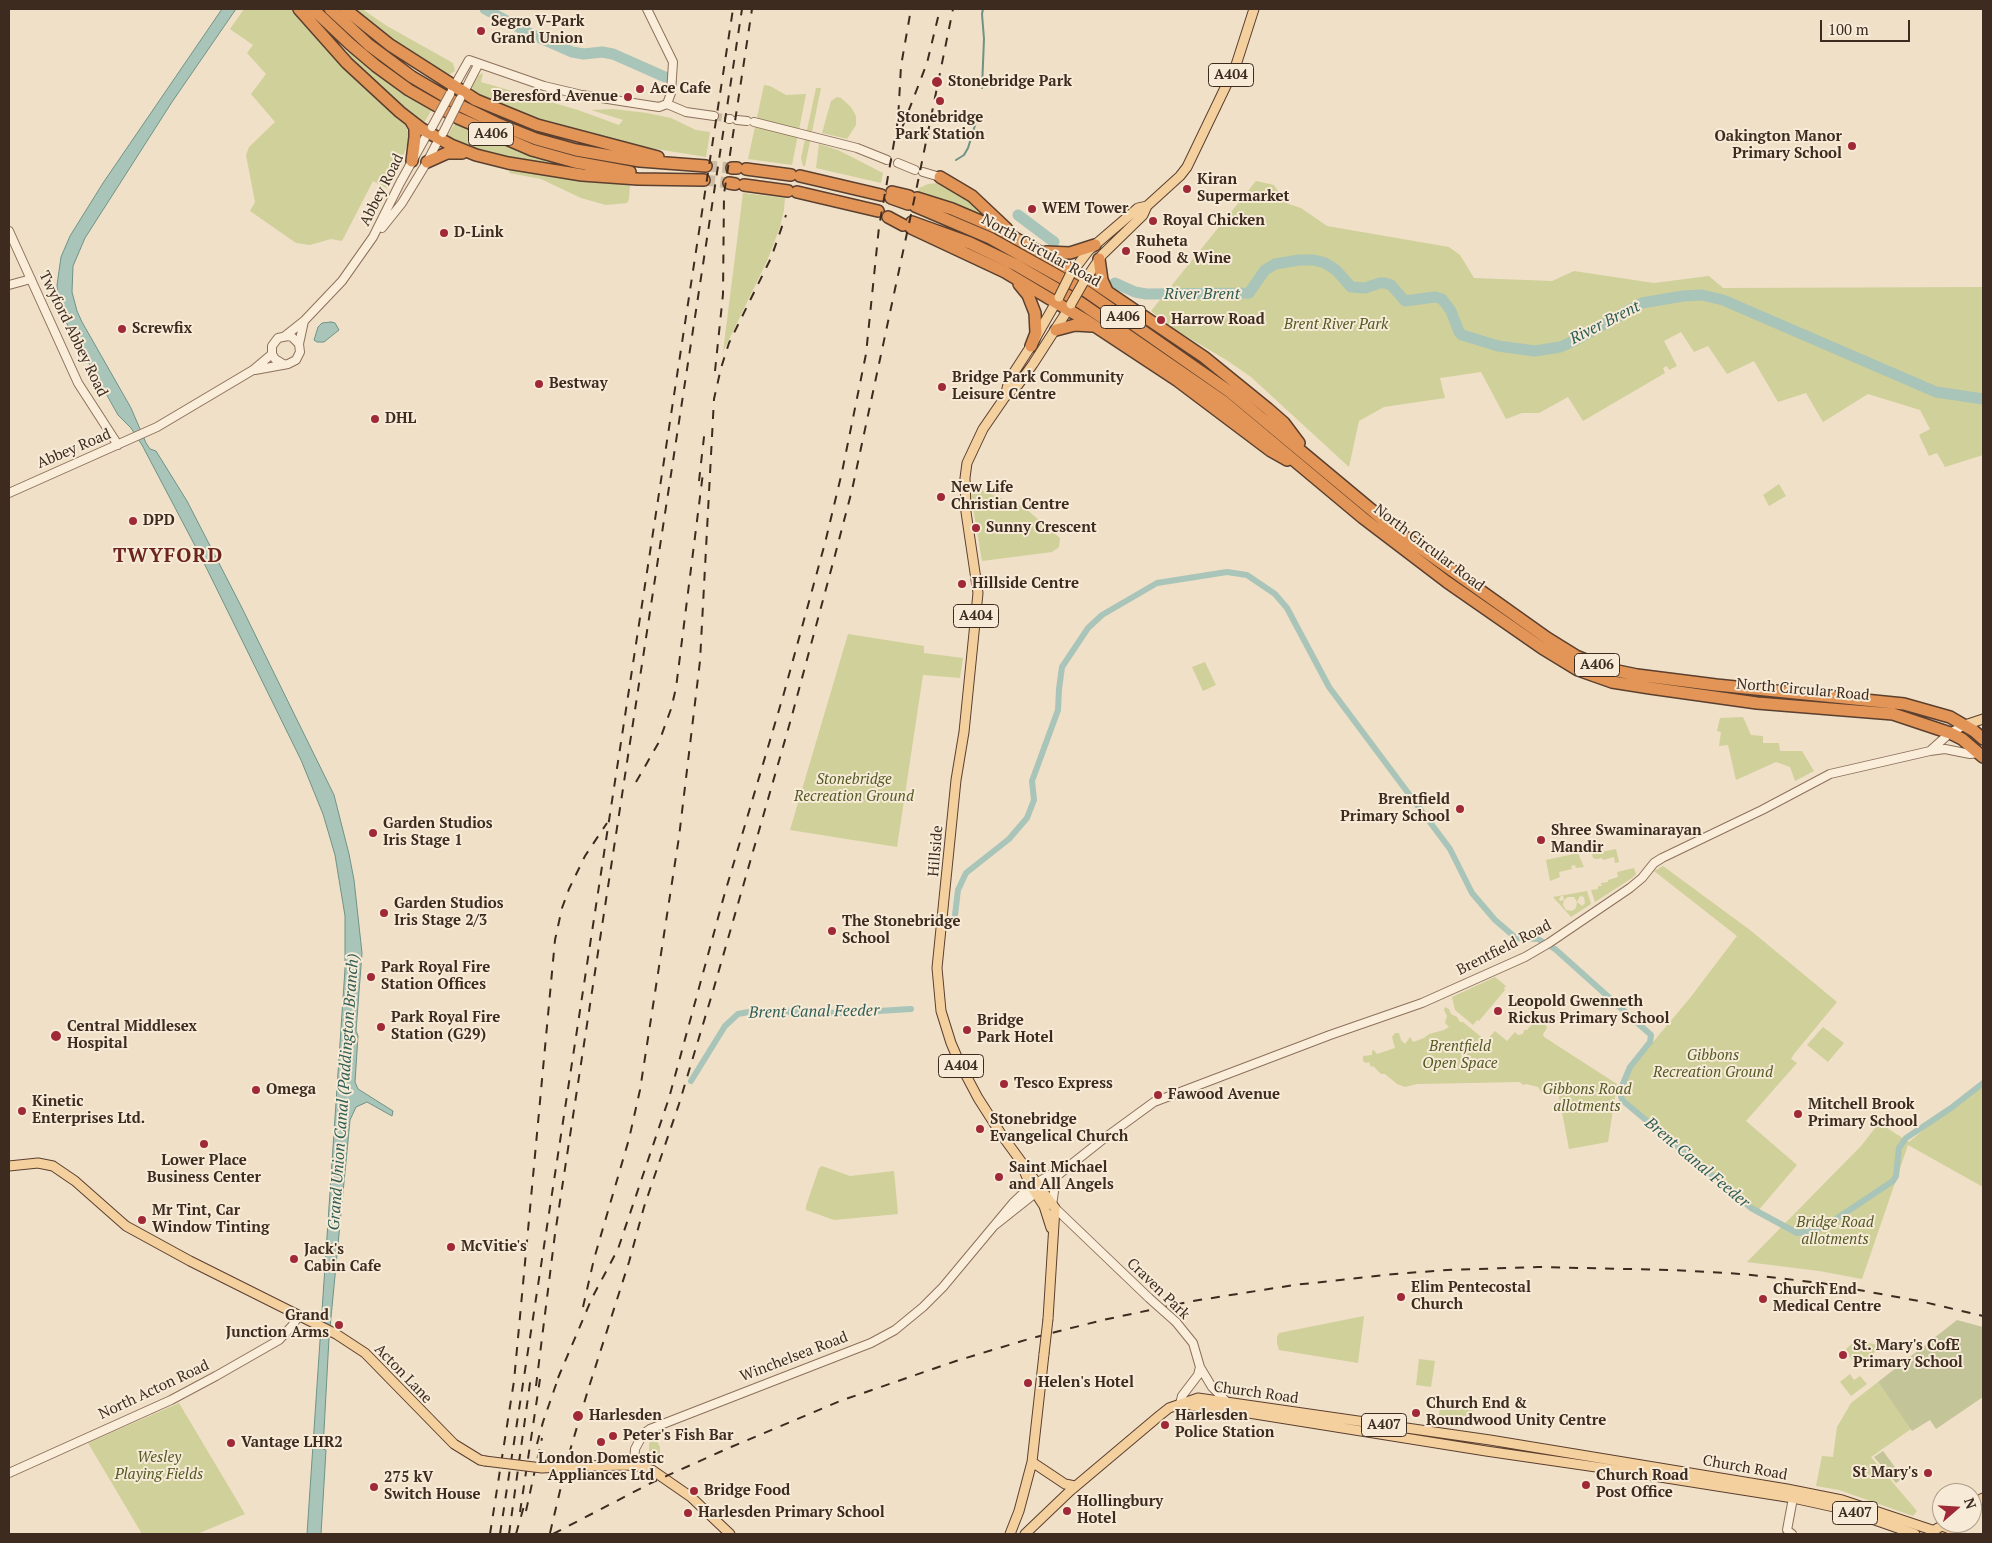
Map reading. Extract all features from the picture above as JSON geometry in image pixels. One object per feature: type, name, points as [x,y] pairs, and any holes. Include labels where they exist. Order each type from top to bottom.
[{"type":"highway","points":[[299,9],[348,63],[411,121],[476,154]]},
{"type":"highway","name":"A406","points":[[313,9],[350,44],[409,90],[458,118],[492,134],[532,150],[575,162],[640,173],[704,180],[638,179],[582,175],[508,163],[476,154]]},
{"type":"highway","name":"A406","points":[[330,9],[369,45],[412,78],[496,123],[576,150],[640,161],[706,166],[640,153],[530,123],[457,93]]},
{"type":"highway","points":[[346,9],[390,45],[457,93]]},
{"type":"highway","points":[[411,121],[415,128],[412,161]]},
{"type":"highway","points":[[427,162],[449,152],[476,154]]},
{"type":"highway","name":"A406","points":[[738,168],[816,179],[886,194],[968,215],[1039,251],[1084,280]]},
{"type":"highway","points":[[940,177],[972,196],[1020,241]]},
{"type":"highway","name":"A406","points":[[736,184],[793,192],[864,207],[908,224],[1057,300]]},
{"type":"highway","name":"North Circular Road","points":[[912,201],[990,238],[1087,292],[1230,392],[1398,532],[1554,643],[1590,662],[1608,669],[1644,676],[1904,704],[1945,715],[1966,725],[1983,739]]},
{"type":"highway","name":"North Circular Road","points":[[908,224],[970,243],[1016,265],[1080,303],[1223,401],[1363,518],[1447,582],[1559,660],[1585,673],[1612,682],[1757,703],[1892,714],[1950,733],[1981,755]]},
{"type":"highway","name":"A406","points":[[1039,251],[1070,253],[1095,245]]},
{"type":"highway","points":[[1099,259],[1102,280],[1108,292]]},
{"type":"highway","name":"A406","points":[[1005,272],[1021,286],[1034,308],[1036,333],[1031,346]]},
{"type":"highway","points":[[1084,280],[1108,292],[1204,357],[1284,423],[1312,459]]},
{"type":"highway","points":[[1057,300],[1178,381],[1271,451],[1304,469]]},
{"type":"highway","points":[[1056,330],[1080,324],[1096,327]]},
{"type":"main road","name":"A404","points":[[1005,397],[1009,380],[1031,346],[1072,273],[1095,245],[1138,208],[1146,206],[1180,176],[1191,159],[1236,65],[1254,9]]},
{"type":"main road","name":"A404","points":[[1005,397],[1018,385],[1056,330],[1084,280],[1099,259],[1143,215],[1146,206]]},
{"type":"main road","name":"Hillside","points":[[1005,397],[983,429],[967,462],[965,486],[967,520],[978,592],[964,732],[956,780],[937,968],[937,985],[944,1020],[960,1064],[978,1098],[1037,1188]]},
{"type":"main road","points":[[1966,725],[1983,719]]},
{"type":"main road","name":"Acton Lane","points":[[9,1166],[38,1163],[53,1166],[75,1181],[126,1226],[190,1261],[336,1334],[364,1353],[454,1444],[480,1460],[542,1468],[634,1465],[652,1470],[691,1497],[730,1534]]},
{"type":"main road","name":"A404","points":[[1037,1188],[1048,1214],[1053,1236]]},
{"type":"main road","name":"Craven Park","points":[[1037,1188],[1053,1207]]},
{"type":"main road","name":"A404","points":[[1010,1534],[1019,1511],[1032,1462],[1048,1319],[1053,1207]]},
{"type":"main road","name":"Church Road","points":[[1182,1403],[1198,1398],[1490,1440],[1793,1494]]},
{"type":"main road","name":"Church Road","points":[[1182,1403],[1486,1452],[1793,1494]]},
{"type":"main road","name":"A407","points":[[1066,1494],[1169,1408],[1182,1403]]},
{"type":"main road","points":[[1032,1462],[1065,1484],[1075,1486]]},
{"type":"main road","points":[[1029,1474],[1043,1469]]},
{"type":"main road","points":[[1025,1534],[1066,1494],[1065,1484]]},
{"type":"main road","name":"A407","points":[[1793,1494],[1839,1499],[1932,1531]]},
{"type":"main road","name":"A407","points":[[1793,1494],[1915,1534]]},
{"type":"main road","points":[[1019,1511],[1020,1516],[1026,1521],[1036,1522]]},
{"type":"street","points":[[647,9],[673,62],[672,93],[667,104]]},
{"type":"street","name":"Abbey Road","points":[[285,336],[304,321],[342,281],[373,237],[402,203],[441,136],[457,93],[469,60],[478,64],[457,93],[430,130],[373,237]]},
{"type":"street","points":[[478,64],[544,86],[582,95],[659,107],[667,104],[686,112],[714,116]]},
{"type":"street","points":[[732,119],[857,148],[887,160]]},
{"type":"street","points":[[898,164],[940,177]]},
{"type":"street","name":"Twyford Abbey Road","points":[[9,231],[78,382],[118,445]]},
{"type":"street","points":[[9,285],[31,279]]},
{"type":"street","name":"Abbey Road","points":[[298,344],[304,321]]},
{"type":"street","points":[[285,336],[292,337],[298,344],[300,352],[292,363],[283,364],[275,359],[272,354],[275,341],[285,336]]},
{"type":"street","name":"Abbey Road","points":[[9,493],[129,441],[182,414],[253,370],[272,354]]},
{"type":"street","name":"Abbey Road","points":[[253,370],[283,364]]},
{"type":"street","name":"Brentfield Road","points":[[1930,751],[1950,733],[1966,725]]},
{"type":"street","name":"Brentfield Road","points":[[1037,1188],[1056,1178],[1102,1140],[1154,1102],[1330,1035],[1422,1003],[1547,944],[1630,888],[1642,878],[1654,863],[1830,774],[1930,751],[1945,750],[1981,755]]},
{"type":"street","name":"Brentfield Road","points":[[1037,1188],[1081,1157]]},
{"type":"street","points":[[1053,1207],[1056,1178]]},
{"type":"street","name":"Winchelsea Road","points":[[634,1465],[635,1449],[643,1434],[650,1428],[879,1339],[895,1330],[943,1287],[995,1225],[1037,1188]]},
{"type":"street","name":"Craven Park","points":[[1053,1207],[1176,1322],[1193,1343],[1200,1367],[1212,1387],[1227,1402]]},
{"type":"street","name":"North Acton Road","points":[[9,1473],[171,1400],[216,1376],[279,1340],[299,1315]]},
{"type":"street","points":[[1182,1403],[1182,1396],[1198,1375],[1200,1367]]},
{"type":"street","name":"Church Road","points":[[1792,1534],[1787,1530],[1793,1494]]},
{"type":"green space","points":[[244,9],[299,9],[400,112],[410,137],[401,162],[388,189],[373,181],[342,241],[331,239],[310,245],[296,243],[250,211],[255,202],[246,155],[249,147],[275,122],[251,94],[266,74],[247,53],[253,45],[230,29]]},
{"type":"green space","points":[[350,9],[362,9],[387,26],[453,63],[455,71],[447,76],[381,34]]},
{"type":"green space","points":[[350,50],[394,87],[432,109],[424,123],[416,119],[366,73],[347,53]]},
{"type":"green space","points":[[483,73],[481,82],[578,110],[619,125],[623,120],[591,110],[613,109],[647,113],[671,118],[696,130],[710,132],[706,157],[625,144],[546,123],[476,94],[472,88],[473,85],[479,75]]},
{"type":"green space","points":[[764,85],[770,86],[786,95],[806,94],[792,165],[748,159]]},
{"type":"green space","points":[[816,88],[821,88],[805,166],[803,166],[801,158]]},
{"type":"green space","points":[[837,97],[841,98],[851,107],[856,116],[856,125],[847,139],[822,133],[831,101]]},
{"type":"green space","points":[[455,123],[524,153],[570,166],[570,169],[476,150],[454,141],[448,135]]},
{"type":"green space","points":[[819,144],[838,150],[883,173],[881,183],[816,168]]},
{"type":"green space","points":[[510,170],[630,184],[629,199],[627,203],[606,205],[581,198],[541,179],[509,173]]},
{"type":"green space","name":"Brent River Park","points":[[1256,181],[1274,185],[1286,203],[1301,208],[1327,226],[1449,247],[1460,255],[1474,278],[1552,281],[1574,271],[1654,283],[1709,276],[1723,288],[1983,287],[1983,455],[1945,467],[1937,453],[1929,456],[1919,435],[1930,429],[1920,410],[1868,394],[1823,422],[1806,393],[1778,402],[1754,361],[1727,374],[1708,346],[1694,352],[1681,332],[1664,341],[1677,366],[1669,370],[1667,366],[1663,368],[1665,373],[1583,421],[1568,397],[1539,413],[1522,413],[1506,419],[1481,372],[1440,378],[1445,398],[1384,407],[1359,421],[1349,467],[1251,377],[1174,329],[1151,311]]},
{"type":"green space","points":[[940,183],[948,185],[1001,225],[952,209],[941,200],[918,192],[919,188],[928,184]]},
{"type":"green space","points":[[743,193],[785,198],[784,210],[780,227],[767,261],[723,352]]},
{"type":"green space","points":[[1779,484],[1786,496],[1769,506],[1763,495]]},
{"type":"green space","points":[[979,489],[1025,508],[1060,538],[1059,547],[1052,552],[982,561],[971,496],[974,490]]},
{"type":"green space","name":"Stonebridge Recreation Ground","points":[[848,634],[924,646],[924,653],[963,658],[960,678],[923,675],[897,847],[790,830]]},
{"type":"green space","points":[[1205,662],[1216,685],[1203,691],[1192,667]]},
{"type":"green space","points":[[1743,717],[1751,735],[1763,736],[1763,743],[1779,743],[1780,751],[1802,751],[1814,771],[1795,781],[1790,767],[1776,762],[1736,780],[1728,745],[1719,746],[1721,732],[1717,731],[1720,718]]},
{"type":"green space","points":[[1616,849],[1619,862],[1615,863],[1614,857],[1603,860],[1602,858],[1593,858],[1592,854]]},
{"type":"green space","points":[[1578,853],[1584,867],[1576,868],[1575,865],[1571,866],[1572,869],[1559,872],[1560,877],[1550,881],[1546,860]]},
{"type":"green space","name":"Gibbons Recreation Ground","points":[[1663,866],[1750,930],[1837,1002],[1794,1054],[1791,1059],[1797,1063],[1746,1121],[1797,1165],[1757,1212],[1749,1208],[1620,1101],[1632,1067],[1690,998],[1737,936],[1654,871]]},
{"type":"green space","points":[[1634,868],[1636,874],[1632,878],[1595,902],[1591,890],[1598,889],[1598,886],[1602,886],[1601,883],[1618,877],[1617,872]]},
{"type":"green space","points":[[1587,891],[1591,904],[1571,917],[1553,897]],"holes":[[[1563,896],[1564,900],[1560,901],[1559,899]],[[1580,896],[1584,897],[1585,903],[1582,906],[1577,902]],[[1568,897],[1574,897],[1577,902],[1576,908],[1572,911],[1566,910],[1563,905],[1564,900]]]},
{"type":"green space","points":[[1495,977],[1506,986],[1505,990],[1479,1021],[1477,1020],[1473,1025],[1455,1010],[1452,997]]},
{"type":"green space","points":[[1445,1007],[1460,1022],[1463,1022],[1486,1041],[1495,1031],[1507,1041],[1515,1032],[1518,1035],[1523,1034],[1524,1030],[1527,1030],[1542,1015],[1547,1028],[1543,1034],[1544,1037],[1617,1084],[1608,1142],[1569,1149],[1556,1081],[1553,1082],[1554,1088],[1550,1092],[1542,1093],[1538,1087],[1523,1085],[1520,1082],[1417,1084],[1405,1087],[1397,1084],[1385,1074],[1381,1074],[1373,1066],[1371,1067],[1369,1062],[1363,1061],[1363,1056],[1372,1055],[1374,1050],[1377,1054],[1395,1048],[1392,1037],[1395,1033],[1399,1033],[1401,1040],[1405,1044],[1410,1037],[1413,1042],[1449,1027],[1445,1023],[1447,1016],[1444,1010]]},
{"type":"green space","points":[[1823,1027],[1844,1043],[1828,1062],[1807,1045]]},
{"type":"green space","name":"Bridge Road allotments","points":[[1983,1086],[1983,1187],[1908,1145],[1862,1279],[1819,1271],[1747,1262],[1861,1146],[1879,1123],[1909,1142]]},
{"type":"green space","points":[[822,1166],[850,1176],[894,1171],[898,1214],[834,1220],[806,1210],[819,1168]]},
{"type":"green space","points":[[1364,1316],[1358,1363],[1279,1350],[1277,1337],[1279,1333]]},
{"type":"green space","points":[[1957,1320],[1983,1327],[1983,1397],[1936,1429],[1930,1420],[1912,1431],[1878,1382]]},
{"type":"green space","points":[[1856,1340],[1882,1346],[1857,1367],[1845,1350]]},
{"type":"green space","points":[[1419,1359],[1435,1361],[1431,1387],[1416,1385]]},
{"type":"green space","points":[[1850,1374],[1854,1380],[1860,1376],[1867,1384],[1851,1396],[1840,1382]]},
{"type":"green space","points":[[1878,1382],[1911,1429],[1871,1457],[1917,1511],[1913,1516],[1839,1490],[1816,1486],[1822,1456],[1833,1457],[1837,1427],[1851,1403]]},
{"type":"green space","points":[[1441,1398],[1474,1403],[1471,1427],[1438,1423]]},
{"type":"green space","name":"Wesley Playing Fields","points":[[179,1403],[245,1514],[197,1534],[142,1534],[88,1443]]},
{"type":"green space","points":[[653,1434],[660,1447],[664,1463],[660,1465],[653,1462],[649,1455],[649,1444]]},
{"type":"green space","points":[[1883,1451],[1903,1478],[1896,1483],[1874,1457]]},
{"type":"water","name":"Grand Union Canal (Paddington Branch)","points":[[222,9],[236,9],[172,102],[85,238],[73,266],[72,292],[82,322],[131,408],[146,443],[150,449],[156,451],[187,501],[241,606],[334,795],[349,854],[354,880],[362,953],[356,1031],[358,1036],[355,1082],[358,1089],[393,1111],[392,1116],[367,1102],[356,1107],[350,1120],[329,1338],[323,1449],[326,1450],[321,1534],[307,1534],[345,969],[345,916],[335,855],[323,814],[301,760],[202,559],[142,445],[131,428],[118,415],[67,324],[58,298],[57,285],[61,257],[70,236],[103,183]]},
{"type":"water","points":[[322,323],[335,323],[339,330],[324,342],[314,340],[318,327]]},
{"type":"waterway","name":"River Brent","points":[[485,9],[531,34],[572,52],[613,54],[665,77]]},
{"type":"waterway","points":[[982,88],[983,9]]},
{"type":"waterway","points":[[956,160],[964,155],[968,148],[976,122]]},
{"type":"waterway","name":"River Brent","points":[[1018,215],[1054,242]]},
{"type":"waterway","name":"River Brent","points":[[1115,283],[1135,292],[1146,294],[1249,293],[1265,270],[1275,264],[1299,260],[1314,260],[1325,263],[1336,270],[1351,287],[1365,288],[1385,283],[1391,285],[1405,301],[1435,297],[1442,299],[1451,311],[1462,335],[1498,346],[1535,351],[1560,347],[1574,341],[1642,303],[1683,296],[1702,295],[1723,300],[1936,392],[1983,399]]},
{"type":"waterway","name":"Brent Canal Feeder","points":[[955,915],[958,890],[966,873],[1009,839],[1027,818],[1034,800],[1032,781],[1058,710],[1062,667],[1088,628],[1102,615],[1157,583],[1227,572],[1247,575],[1275,594],[1287,608],[1329,687],[1450,849],[1472,893],[1495,920],[1516,938],[1538,939],[1555,949],[1651,1035],[1650,1042],[1630,1067],[1620,1091],[1622,1100],[1751,1208],[1797,1233],[1824,1227],[1893,1181],[1896,1176],[1899,1148],[1906,1138],[1951,1108],[1983,1083]]},
{"type":"waterway","name":"Brent Canal Feeder","points":[[691,1081],[725,1026],[738,1014],[754,1011],[846,1013],[911,1009]]},
{"type":"tunnel","points":[[714,116],[729,119]]},
{"type":"tunnel","points":[[706,166],[732,168]]},
{"type":"tunnel","points":[[704,180],[729,183]]},
{"type":"railway","points":[[500,1534],[733,9]]},
{"type":"railway","points":[[536,1386],[555,1234],[742,9]]},
{"type":"railway","points":[[715,371],[723,294],[724,194],[752,9]]},
{"type":"railway","points":[[558,1378],[592,1298],[618,1249],[669,1098],[724,896],[784,693],[825,543],[842,472],[866,354],[879,227],[898,120],[901,66],[911,9]]},
{"type":"railway","points":[[902,128],[927,63],[940,9]]},
{"type":"railway","points":[[569,1454],[629,1262],[644,1207],[679,1104],[713,991],[791,719],[834,559],[852,490],[953,9]]},
{"type":"railway","points":[[583,1307],[594,1259],[629,1139],[640,1090],[679,837],[700,661],[714,399],[729,343],[771,258],[786,215]]},
{"type":"railway","points":[[699,481],[705,428]]},
{"type":"railway","points":[[636,782],[659,742],[671,709],[676,688],[703,473]]},
{"type":"railway","points":[[490,1534],[514,1381],[555,940],[562,908],[569,889],[585,856],[607,823]]},
{"type":"railway","points":[[553,1534],[653,1482],[731,1447],[840,1401],[956,1361],[1032,1338],[1103,1320],[1193,1301],[1294,1285],[1447,1270],[1538,1267],[1672,1270],[1742,1274],[1821,1283],[1924,1302],[1983,1316]]},
{"type":"railway","points":[[537,1444],[560,1373]]},
{"type":"railway","points":[[509,1534],[531,1376]]},
{"type":"railway","points":[[520,1512],[540,1379]]},
{"type":"railway","points":[[526,1511],[542,1438]]},
{"type":"railway","points":[[550,1533],[568,1457]]},
{"type":"railway","points":[[516,1534],[524,1506]]},
{"type":"place","name":"Segro V-Park Grand Union","points":[[481,31]]},
{"type":"place","name":"Stonebridge Park","points":[[937,82]]},
{"type":"place","name":"Ace Cafe","points":[[640,89]]},
{"type":"place","name":"Beresford Avenue","points":[[628,97]]},
{"type":"place","name":"Stonebridge Park Station","points":[[940,101]]},
{"type":"place","name":"Oakington Manor Primary School","points":[[1852,146]]},
{"type":"place","name":"Kiran Supermarket","points":[[1187,189]]},
{"type":"place","name":"WEM Tower","points":[[1032,209]]},
{"type":"place","name":"Royal Chicken","points":[[1153,221]]},
{"type":"place","name":"D-Link","points":[[444,233]]},
{"type":"place","name":"Ruheta Food & Wine","points":[[1126,251]]},
{"type":"place","name":"Harrow Road","points":[[1161,320]]},
{"type":"place","name":"Screwfix","points":[[122,329]]},
{"type":"place","name":"Bestway","points":[[539,384]]},
{"type":"place","name":"Bridge Park Community Leisure Centre","points":[[942,387]]},
{"type":"place","name":"DHL","points":[[375,419]]},
{"type":"place","name":"New Life Christian Centre","points":[[941,497]]},
{"type":"place","name":"DPD","points":[[133,521]]},
{"type":"place","name":"Sunny Crescent","points":[[976,528]]},
{"type":"place","name":"Hillside Centre","points":[[962,584]]},
{"type":"place","name":"Brentfield Primary School","points":[[1460,809]]},
{"type":"place","name":"Garden Studios Iris Stage 1","points":[[373,833]]},
{"type":"place","name":"Shree Swaminarayan Mandir","points":[[1541,840]]},
{"type":"place","name":"Garden Studios Iris Stage 2/3","points":[[384,913]]},
{"type":"place","name":"The Stonebridge School","points":[[832,931]]},
{"type":"place","name":"Park Royal Fire Station Offices","points":[[371,977]]},
{"type":"place","name":"Leopold Gwenneth Rickus Primary School","points":[[1498,1011]]},
{"type":"place","name":"Park Royal Fire Station (G29)","points":[[381,1027]]},
{"type":"place","name":"Bridge Park Hotel","points":[[967,1030]]},
{"type":"place","name":"Central Middlesex Hospital","points":[[56,1036]]},
{"type":"place","name":"Tesco Express","points":[[1004,1084]]},
{"type":"place","name":"Omega","points":[[256,1090]]},
{"type":"place","name":"Fawood Avenue","points":[[1158,1095]]},
{"type":"place","name":"Kinetic Enterprises Ltd.","points":[[22,1111]]},
{"type":"place","name":"Mitchell Brook Primary School","points":[[1798,1114]]},
{"type":"place","name":"Stonebridge Evangelical Church","points":[[980,1129]]},
{"type":"place","name":"Lower Place Business Center","points":[[204,1144]]},
{"type":"place","name":"Saint Michael and All Angels","points":[[999,1177]]},
{"type":"place","name":"Mr Tint, Car Window Tinting","points":[[142,1220]]},
{"type":"place","name":"McVitie's","points":[[451,1247]]},
{"type":"place","name":"Jack's Cabin Cafe","points":[[294,1259]]},
{"type":"place","name":"Elim Pentecostal Church","points":[[1401,1297]]},
{"type":"place","name":"Church End Medical Centre","points":[[1763,1299]]},
{"type":"place","name":"Grand Junction Arms","points":[[339,1325]]},
{"type":"place","name":"St. Mary's CofE Primary School","points":[[1843,1355]]},
{"type":"place","name":"Helen's Hotel","points":[[1028,1383]]},
{"type":"place","name":"Church End & Roundwood Unity Centre","points":[[1416,1413]]},
{"type":"place","name":"Harlesden","points":[[578,1416]]},
{"type":"place","name":"Harlesden Police Station","points":[[1165,1425]]},
{"type":"place","name":"Peter's Fish Bar","points":[[613,1436]]},
{"type":"place","name":"London Domestic Appliances Ltd","points":[[601,1442]]},
{"type":"place","name":"Vantage LHR2","points":[[231,1443]]},
{"type":"place","name":"St Mary's","points":[[1928,1473]]},
{"type":"place","name":"Church Road Post Office","points":[[1586,1485]]},
{"type":"place","name":"275 kV Switch House","points":[[374,1487]]},
{"type":"place","name":"Bridge Food","points":[[694,1491]]},
{"type":"place","name":"Hollingbury Hotel","points":[[1067,1511]]},
{"type":"place","name":"Harlesden Primary School","points":[[688,1513]]},
{"type":"district","name":"TWYFORD","points":[[168,556]]},
{"type":"park label","name":"Brentfield Open Space","points":[[1460,1056]]},
{"type":"park label","name":"Gibbons Road allotments","points":[[1587,1098]]}]
